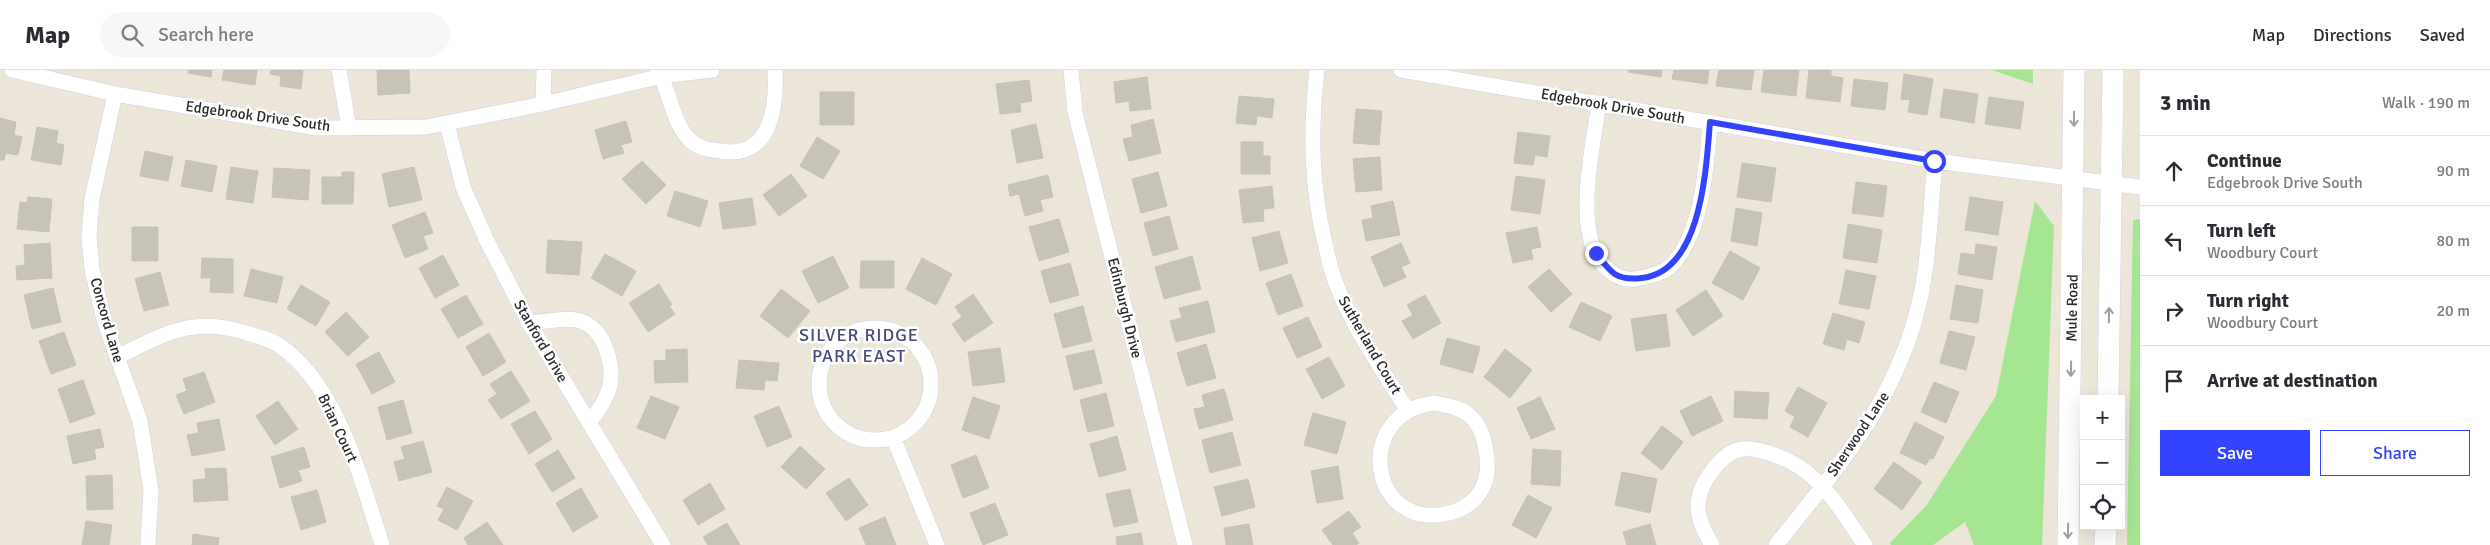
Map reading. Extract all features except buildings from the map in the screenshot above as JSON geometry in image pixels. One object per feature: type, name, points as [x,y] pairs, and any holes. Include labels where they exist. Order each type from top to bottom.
[{"type":"main road","name":"Mule Road","points":[[2074,70],[2093,182],[2108,395]]},
{"type":"main road","name":"Mule Road","points":[[2068,545],[2093,182],[2112,70]]},
{"type":"main road","points":[[2105,545],[2106,530]]},
{"type":"street","name":"Edgebrook Drive South","points":[[12,70],[115,94],[316,128],[426,128],[543,104],[660,73],[712,70]]},
{"type":"street","points":[[338,70],[349,128]]},
{"type":"street","points":[[543,104],[544,70]]},
{"type":"street","points":[[660,73],[684,133],[702,148],[727,152],[750,147],[760,139],[770,126],[776,92],[775,70]]},
{"type":"street","name":"Edinburgh Drive","points":[[1072,70],[1075,112],[1185,545]]},
{"type":"street","name":"Sutherland Court","points":[[1317,70],[1312,114],[1311,153],[1320,221],[1335,281],[1363,339],[1408,411]]},
{"type":"street","name":"Edgebrook Drive South","points":[[1401,70],[1934,161],[2140,187]]},
{"type":"street","name":"Concord Lane","points":[[115,94],[92,198],[89,237],[92,269],[98,294],[117,357],[140,421],[151,490],[148,545]]},
{"type":"street","points":[[1599,103],[1587,189],[1588,223],[1596,253],[1610,272],[1624,280],[1647,277],[1666,270],[1686,247],[1705,180],[1710,122]]},
{"type":"street","name":"Stanford Drive","points":[[447,124],[463,187],[486,239],[529,323],[663,545]]},
{"type":"street","name":"Sherwood Lane","points":[[1776,545],[1846,457],[1888,392],[1910,336],[1922,289],[1934,161]]},
{"type":"street","points":[[529,323],[567,320],[583,322],[592,328],[602,340],[611,373],[610,387],[602,406],[589,423]]},
{"type":"street","name":"Brian Court","points":[[117,357],[158,337],[185,329],[205,326],[227,326],[278,344],[299,363],[325,396],[349,446],[383,545]]},
{"type":"street","points":[[875,328],[893,330],[908,338],[920,351],[928,366],[931,383],[925,408],[921,416],[909,428],[893,437],[874,440],[855,436],[838,426],[826,411],[819,393],[819,373],[826,355],[839,341],[856,331],[875,328]]},
{"type":"street","name":"Sutherland Court","points":[[1434,403],[1453,407],[1475,420],[1487,450],[1486,479],[1483,489],[1466,507],[1458,512],[1431,517],[1417,515],[1395,502],[1388,491],[1382,470],[1380,452],[1386,431],[1400,416],[1408,411],[1434,403]]},
{"type":"street","points":[[893,437],[938,545]]},
{"type":"street","points":[[1712,545],[1702,528],[1698,506],[1699,497],[1711,472],[1729,452],[1743,449],[1761,450],[1791,462],[1823,486],[1865,545]]},
{"type":"green space","points":[[1992,70],[2033,70],[2033,84]]},
{"type":"green space","points":[[2035,201],[2054,226],[2042,545],[1974,545],[1965,522],[1933,545],[1891,545],[1890,543],[1926,506],[1996,396]]},
{"type":"green space","points":[[2140,219],[2140,545],[2127,545],[2133,220]]},
{"type":"district","name":"SILVER RIDGE PARK EAST","points":[[859,345]]},
{"type":"route","points":[[1596,253],[1610,272],[1624,280],[1647,277],[1666,270],[1686,247],[1705,180],[1710,122],[1934,161]]}]
